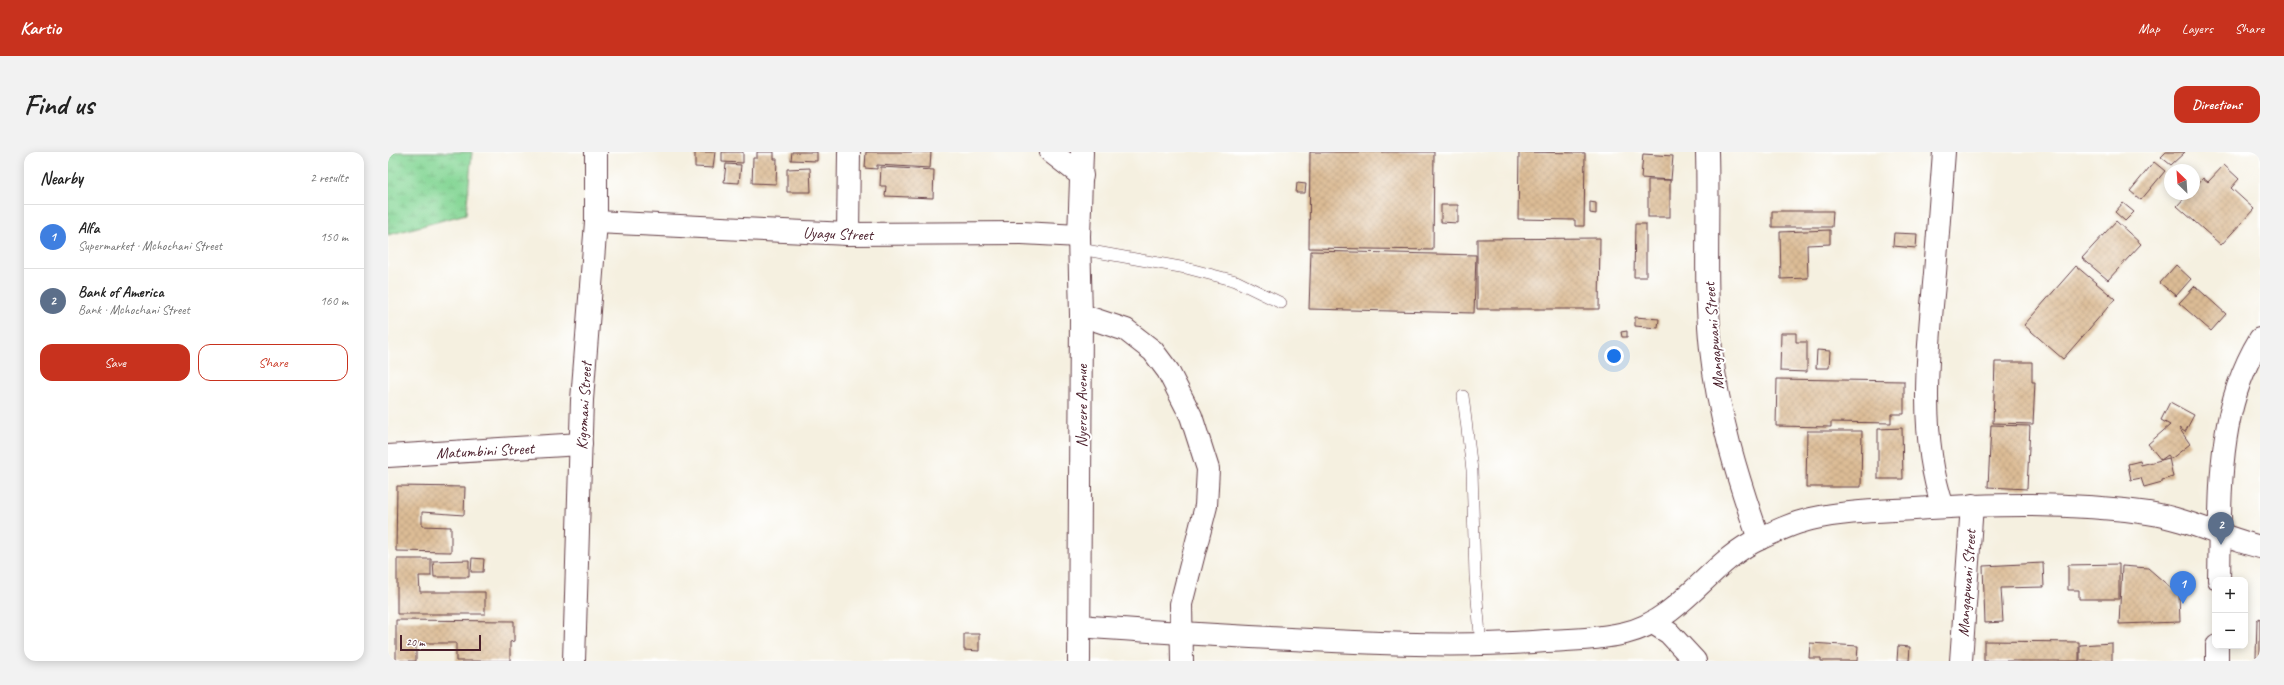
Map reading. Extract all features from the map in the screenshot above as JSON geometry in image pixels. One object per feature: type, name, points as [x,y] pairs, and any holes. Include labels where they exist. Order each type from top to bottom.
[{"type":"street","name":"Kigomani Street","points":[[574,661],[582,400],[596,222],[596,152]]},
{"type":"street","points":[[848,234],[849,152]]},
{"type":"street","points":[[1051,152],[1082,176]]},
{"type":"street","name":"Nyerere Avenue","points":[[1079,661],[1080,243],[1082,152]]},
{"type":"street","name":"Mangapwani Street","points":[[1707,152],[1707,267],[1711,347],[1717,392],[1743,494],[1759,539]]},
{"type":"street","points":[[1943,507],[1937,490],[1930,448],[1928,345],[1944,152]]},
{"type":"street","name":"Uyagu Street","points":[[596,222],[848,234],[1022,233],[1080,243]]},
{"type":"street","points":[[1081,315],[1126,330],[1153,351],[1168,371],[1191,416],[1207,463],[1209,483],[1207,501],[1185,582],[1181,604],[1180,634],[1182,661]]},
{"type":"street","points":[[2219,577],[2219,485],[2226,430],[2234,397],[2250,356],[2260,338]]},
{"type":"street","name":"Matumbini Street","points":[[388,456],[581,444]]},
{"type":"street","points":[[1079,626],[1180,634],[1481,646],[1593,638],[1627,632],[1653,623],[1672,610],[1740,550],[1759,539],[1799,522],[1813,518],[1872,510],[1972,506],[2059,506],[2151,514],[2260,547]]},
{"type":"street","name":"Mangapwani Street","points":[[1961,661],[1972,506]]},
{"type":"street","points":[[1653,623],[1669,633],[1695,661]]},
{"type":"street","points":[[2217,649],[2217,661]]},
{"type":"lane","points":[[1080,243],[1236,281],[1281,303]]},
{"type":"lane","points":[[1463,396],[1472,470],[1474,562],[1481,646]]},
{"type":"green space","points":[[388,152],[472,152],[466,214],[388,235]]},
{"type":"building","points":[[695,152],[715,152],[713,168],[695,167]]},
{"type":"building","points":[[722,152],[743,152],[743,163],[722,162]]},
{"type":"building","points":[[757,152],[774,152],[774,159],[777,159],[776,184],[752,183],[753,158],[757,158]]},
{"type":"building","points":[[792,152],[817,152],[817,161],[791,160]]},
{"type":"building","points":[[866,152],[931,152],[930,168],[877,165],[877,169],[865,168]]},
{"type":"building","points":[[1310,152],[1434,152],[1433,250],[1309,248]]},
{"type":"building","points":[[1519,152],[1585,153],[1584,226],[1575,226],[1575,220],[1518,219]]},
{"type":"building","points":[[2166,152],[2185,152],[2172,164],[2170,164],[2161,157]]},
{"type":"building","points":[[1643,154],[1673,156],[1671,180],[1641,178]]},
{"type":"building","points":[[2154,162],[2164,170],[2164,172],[2141,200],[2130,191]]},
{"type":"building","points":[[726,164],[741,165],[739,183],[724,182]]},
{"type":"building","points":[[2224,165],[2239,179],[2231,188],[2254,209],[2221,245],[2177,206],[2182,200],[2200,200],[2200,181],[2203,178],[2208,182]]},
{"type":"building","points":[[881,167],[934,170],[933,198],[885,196],[886,186],[880,186]]},
{"type":"building","points":[[810,168],[811,192],[787,192],[787,169]]},
{"type":"building","points":[[1648,180],[1670,180],[1670,217],[1648,217]]},
{"type":"building","points":[[1297,183],[1306,184],[1305,193],[1296,193]]},
{"type":"building","points":[[1590,202],[1596,203],[1596,214],[1590,213]]},
{"type":"building","points":[[2123,203],[2134,212],[2125,221],[2115,212]]},
{"type":"building","points":[[1441,205],[1458,205],[1458,223],[1441,222]]},
{"type":"building","points":[[1772,211],[1833,211],[1832,227],[1772,227]]},
{"type":"building","points":[[2116,221],[2141,244],[2108,280],[2082,258]]},
{"type":"building","points":[[1635,224],[1646,224],[1646,277],[1634,277]]},
{"type":"building","points":[[1830,230],[1830,244],[1807,245],[1808,278],[1781,279],[1780,232]]},
{"type":"building","points":[[1894,233],[1917,234],[1916,248],[1893,246]]},
{"type":"building","points":[[1600,238],[1599,309],[1477,309],[1477,239]]},
{"type":"building","points":[[1311,251],[1476,255],[1474,313],[1309,309]]},
{"type":"building","points":[[2176,265],[2191,279],[2176,296],[2160,283]]},
{"type":"building","points":[[2076,266],[2115,299],[2063,359],[2024,325]]},
{"type":"building","points":[[2195,286],[2226,314],[2211,331],[2179,303]]},
{"type":"building","points":[[1635,317],[1659,319],[1658,328],[1635,326]]},
{"type":"building","points":[[1627,331],[1627,337],[1622,337],[1621,332]]},
{"type":"building","points":[[1781,333],[1796,333],[1796,342],[1807,342],[1807,372],[1780,371]]},
{"type":"building","points":[[1817,350],[1830,351],[1829,368],[1816,368]]},
{"type":"building","points":[[1995,362],[2032,362],[2032,382],[2035,382],[2033,424],[1993,423]]},
{"type":"building","points":[[1777,379],[1904,381],[1904,414],[1891,414],[1891,423],[1831,422],[1831,427],[1776,426]]},
{"type":"building","points":[[2170,402],[2194,415],[2185,432],[2179,428],[2190,444],[2171,459],[2168,455],[2161,460],[2148,444],[2170,425],[2161,420]]},
{"type":"building","points":[[1991,425],[2030,426],[2027,489],[1988,487]]},
{"type":"building","points":[[1902,428],[1903,479],[1878,479],[1878,429]]},
{"type":"building","points":[[1807,431],[1862,431],[1861,487],[1806,487]]},
{"type":"building","points":[[2169,458],[2173,477],[2144,487],[2141,478],[2131,480],[2128,464],[2140,461],[2141,465]]},
{"type":"building","points":[[397,486],[465,487],[464,515],[422,512],[422,526],[451,527],[451,552],[396,551]]},
{"type":"building","points":[[472,558],[484,559],[483,572],[471,572]]},
{"type":"building","points":[[397,559],[431,559],[431,576],[419,576],[420,592],[485,592],[485,614],[397,614]]},
{"type":"building","points":[[469,560],[469,577],[434,577],[433,561]]},
{"type":"building","points":[[2043,563],[2044,587],[2001,588],[2003,622],[1985,623],[1983,566]]},
{"type":"building","points":[[2119,564],[2119,599],[2079,599],[2079,590],[2068,590],[2068,565]]},
{"type":"building","points":[[2122,566],[2148,568],[2179,595],[2180,622],[2119,624]]},
{"type":"building","points":[[2260,618],[2260,657],[2256,657],[2257,620]]},
{"type":"building","points":[[396,620],[514,621],[514,641],[510,642],[510,661],[456,661],[456,643],[416,643],[416,661],[396,661]]},
{"type":"building","points":[[964,634],[979,634],[979,651],[964,650]]},
{"type":"building","points":[[1984,641],[2079,642],[2079,661],[1984,661]]},
{"type":"building","points":[[1810,643],[1858,646],[1857,661],[1821,661],[1821,658],[1809,658]]},
{"type":"building","points":[[2112,643],[2112,661],[2080,661],[2080,645]]},
{"type":"building","points":[[1898,646],[1910,647],[1909,661],[1897,661]]},
{"type":"place","name":"Bank of America","points":[[2221,545]]},
{"type":"place","name":"Alfa","points":[[2183,604]]}]
